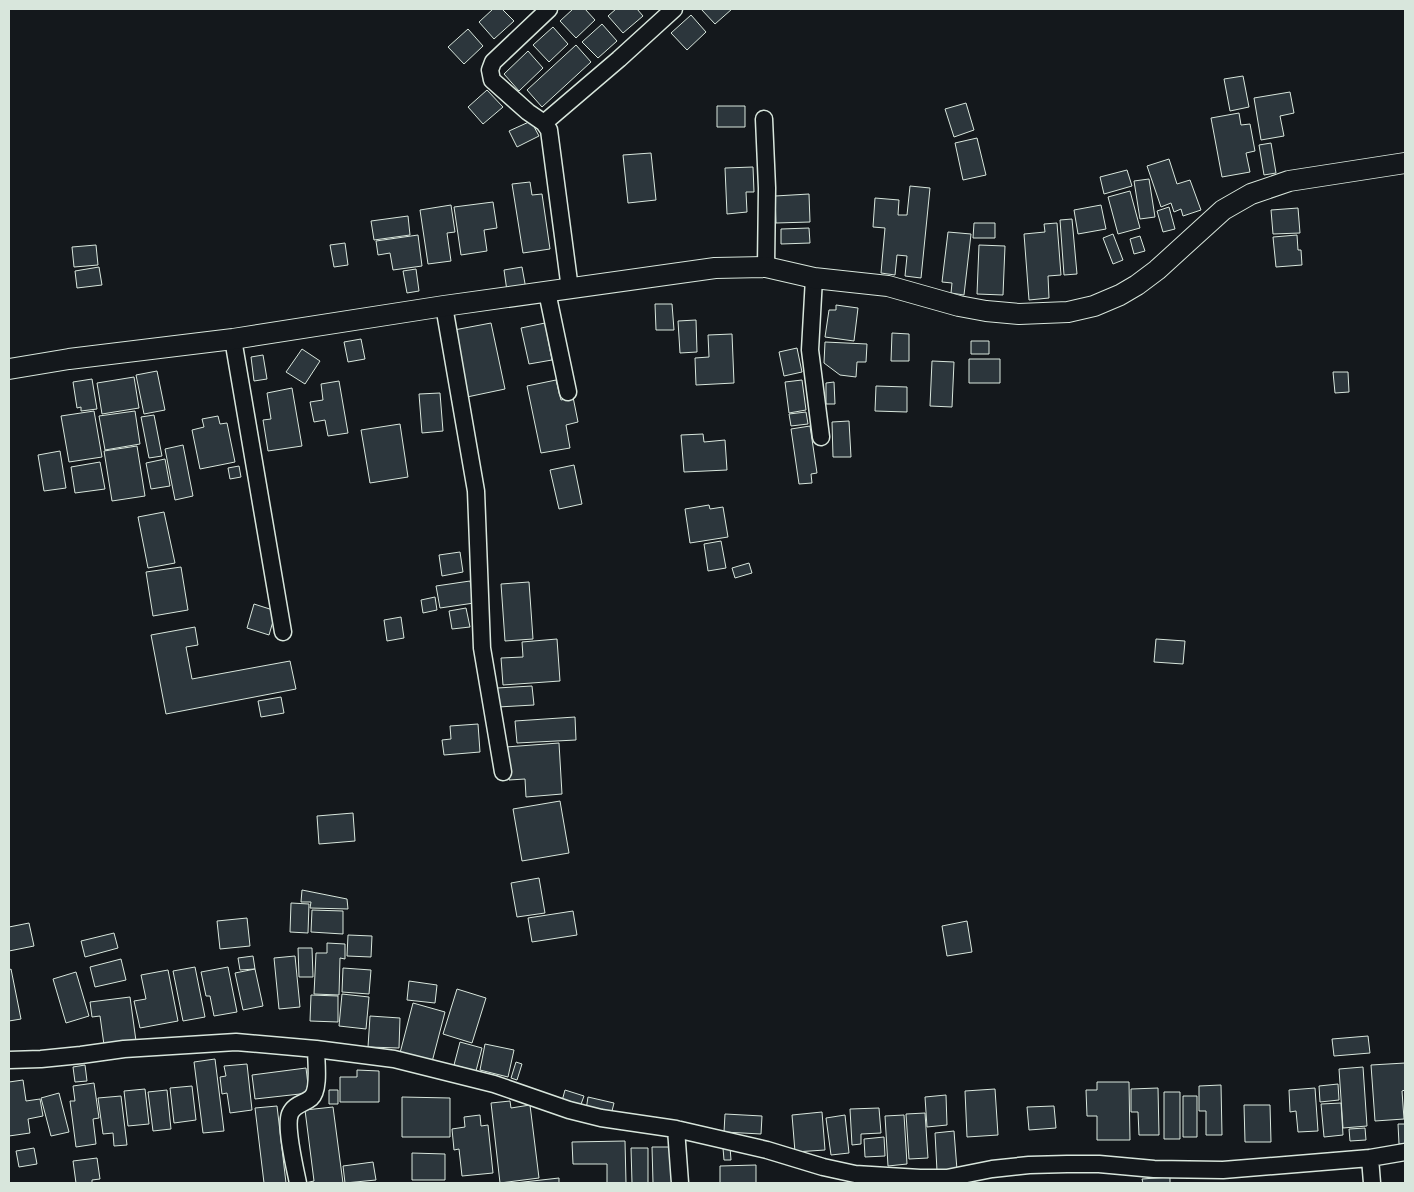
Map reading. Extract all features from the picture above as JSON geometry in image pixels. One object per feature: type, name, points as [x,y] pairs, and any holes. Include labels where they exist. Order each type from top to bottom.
[{"type":"street","points":[[549,9],[493,62],[490,70],[492,80],[528,112],[544,123],[549,130],[570,289]]},
{"type":"street","points":[[544,123],[619,60],[674,9]]},
{"type":"street","points":[[764,119],[767,188],[766,267]]},
{"type":"street","points":[[9,369],[69,359],[233,339],[444,306],[715,268],[766,267],[814,278],[888,286],[959,306],[986,311],[1019,314],[1068,312],[1094,306],[1120,295],[1137,285],[1164,264],[1223,210],[1250,194],[1289,181],[1405,163]]},
{"type":"street","points":[[814,278],[810,350],[821,437]]},
{"type":"street","points":[[547,292],[568,392]]},
{"type":"street","points":[[444,306],[476,491],[482,648],[503,772]]},
{"type":"street","points":[[233,339],[283,632]]},
{"type":"street","points":[[9,1060],[81,1055],[124,1049],[236,1042],[316,1049],[394,1059],[494,1084],[569,1110],[601,1118],[676,1129],[767,1150],[823,1175],[856,1179],[947,1178],[992,1169],[1029,1165],[1067,1164],[1099,1164],[1223,1177],[1405,1152]]},
{"type":"street","points":[[298,1183],[288,1124],[290,1113],[315,1093],[316,1049]]},
{"type":"street","points":[[676,1129],[680,1183]]},
{"type":"street","points":[[1370,1158],[1372,1183]]},
{"type":"building","points":[[493,9],[502,9],[514,21],[494,39],[479,22]]},
{"type":"building","points":[[573,9],[585,9],[595,20],[576,38],[560,21]]},
{"type":"building","points":[[616,9],[637,9],[643,16],[623,33],[608,16]]},
{"type":"building","points":[[701,9],[732,9],[715,24]]},
{"type":"building","points":[[691,15],[706,32],[687,50],[671,33]]},
{"type":"building","points":[[602,24],[617,41],[598,58],[582,42]]},
{"type":"building","points":[[553,27],[568,44],[549,62],[533,45]]},
{"type":"building","points":[[468,29],[483,46],[464,64],[448,47]]},
{"type":"building","points":[[576,45],[591,62],[542,107],[527,90]]},
{"type":"building","points":[[528,51],[543,68],[519,91],[504,74]]},
{"type":"building","points":[[1243,76],[1249,107],[1230,111],[1224,79]]},
{"type":"building","points":[[487,90],[503,107],[483,124],[468,107]]},
{"type":"building","points":[[1290,92],[1294,113],[1280,116],[1284,136],[1261,140],[1254,98]]},
{"type":"building","points":[[966,103],[974,130],[954,137],[945,109]]},
{"type":"building","points":[[717,106],[745,106],[745,127],[717,127]]},
{"type":"building","points":[[1239,113],[1241,125],[1250,124],[1255,151],[1246,153],[1250,172],[1222,177],[1211,118]]},
{"type":"building","points":[[531,121],[539,136],[517,147],[509,131]]},
{"type":"building","points":[[977,138],[986,175],[963,180],[955,143]]},
{"type":"building","points":[[1271,143],[1276,173],[1264,175],[1259,145]]},
{"type":"building","points":[[651,153],[656,200],[628,203],[623,155]]},
{"type":"building","points":[[1169,159],[1177,184],[1190,180],[1201,210],[1183,216],[1181,209],[1174,212],[1171,203],[1161,207],[1147,166]]},
{"type":"building","points":[[753,167],[754,192],[746,192],[747,212],[727,214],[725,168]]},
{"type":"building","points":[[1127,170],[1132,186],[1104,194],[1100,177]]},
{"type":"building","points":[[1149,179],[1155,217],[1140,219],[1134,181]]},
{"type":"building","points":[[530,182],[532,195],[542,194],[550,249],[523,253],[512,184]]},
{"type":"building","points":[[910,186],[930,188],[921,278],[905,276],[907,256],[897,255],[895,275],[881,273],[885,228],[873,227],[875,198],[899,200],[898,215],[907,215]]},
{"type":"building","points":[[1130,191],[1140,228],[1118,234],[1108,197]]},
{"type":"building","points":[[809,194],[810,222],[776,223],[775,196]]},
{"type":"building","points":[[493,202],[497,228],[484,230],[487,251],[461,255],[454,207]]},
{"type":"building","points":[[451,205],[455,232],[447,233],[451,261],[428,264],[420,210]]},
{"type":"building","points":[[1101,205],[1106,229],[1078,234],[1074,210]]},
{"type":"building","points":[[1169,207],[1175,229],[1163,232],[1157,211]]},
{"type":"building","points":[[1298,208],[1300,233],[1273,234],[1271,210]]},
{"type":"building","points":[[408,216],[410,235],[374,240],[371,221]]},
{"type":"building","points":[[1072,219],[1077,274],[1064,275],[1060,220]]},
{"type":"building","points":[[974,223],[995,223],[995,238],[973,238]]},
{"type":"building","points":[[1057,223],[1061,275],[1048,276],[1049,298],[1029,300],[1024,234],[1045,232],[1044,224]]},
{"type":"building","points":[[809,228],[810,243],[781,244],[781,229]]},
{"type":"building","points":[[948,232],[971,234],[964,295],[951,293],[952,283],[942,282]]},
{"type":"building","points":[[1113,234],[1123,260],[1113,264],[1103,238]]},
{"type":"building","points":[[418,235],[422,266],[393,270],[390,253],[378,255],[376,241]]},
{"type":"building","points":[[1297,235],[1302,265],[1276,267],[1273,237]]},
{"type":"building","points":[[1140,236],[1145,251],[1134,254],[1130,239]]},
{"type":"building","points":[[345,243],[348,265],[334,267],[330,245]]},
{"type":"building","points":[[96,245],[98,265],[74,267],[72,247]]},
{"type":"building","points":[[979,245],[1005,246],[1003,295],[977,294]]},
{"type":"building","points":[[99,267],[102,285],[77,288],[75,271]]},
{"type":"building","points":[[522,267],[526,289],[507,291],[504,270]]},
{"type":"building","points":[[416,269],[419,291],[407,293],[403,271]]},
{"type":"building","points":[[655,304],[672,304],[674,330],[656,330]]},
{"type":"building","points":[[836,305],[858,308],[854,341],[825,337],[829,310],[836,310]]},
{"type":"building","points":[[696,320],[697,352],[680,353],[678,321]]},
{"type":"building","points":[[491,323],[505,389],[467,397],[454,330]]},
{"type":"building","points":[[545,323],[552,360],[529,364],[521,328]]},
{"type":"building","points":[[892,333],[909,334],[909,361],[891,361]]},
{"type":"building","points":[[732,334],[734,383],[696,385],[695,358],[709,357],[708,335]]},
{"type":"building","points":[[361,339],[365,359],[348,362],[344,342]]},
{"type":"building","points":[[971,341],[989,341],[989,354],[971,354]]},
{"type":"building","points":[[825,342],[867,344],[866,362],[857,362],[856,377],[840,375],[824,363]]},
{"type":"building","points":[[797,348],[802,372],[784,376],[779,352]]},
{"type":"building","points":[[302,349],[320,361],[305,384],[286,372]]},
{"type":"building","points":[[263,355],[267,379],[254,381],[251,357]]},
{"type":"building","points":[[969,359],[1000,359],[1000,383],[969,383]]},
{"type":"building","points":[[932,361],[954,362],[952,407],[930,406]]},
{"type":"building","points":[[157,371],[165,410],[144,414],[136,375]]},
{"type":"building","points":[[1333,372],[1348,372],[1349,392],[1335,393]]},
{"type":"building","points":[[134,377],[139,408],[102,414],[97,383]]},
{"type":"building","points":[[92,379],[97,409],[81,411],[81,407],[77,408],[73,382]]},
{"type":"building","points":[[556,380],[561,400],[573,397],[578,422],[566,425],[570,448],[541,453],[527,386]]},
{"type":"building","points":[[802,380],[806,410],[789,413],[785,382]]},
{"type":"building","points":[[339,381],[348,433],[328,436],[325,420],[314,422],[310,402],[323,400],[321,384]]},
{"type":"building","points":[[834,382],[835,404],[826,404],[826,383]]},
{"type":"building","points":[[876,386],[907,387],[907,412],[875,411]]},
{"type":"building","points":[[292,388],[302,446],[268,451],[263,420],[271,419],[267,393]]},
{"type":"building","points":[[440,393],[443,431],[422,433],[419,394]]},
{"type":"building","points":[[94,411],[102,457],[69,462],[61,416]]},
{"type":"building","points":[[135,411],[140,444],[105,450],[99,416]]},
{"type":"building","points":[[806,412],[808,424],[791,426],[789,414]]},
{"type":"building","points":[[154,415],[162,456],[149,458],[141,417]]},
{"type":"building","points":[[218,416],[220,424],[227,423],[235,462],[200,469],[192,430],[204,427],[202,419]]},
{"type":"building","points":[[849,421],[851,457],[833,457],[832,422]]},
{"type":"building","points":[[400,424],[408,477],[370,483],[361,430]]},
{"type":"building","points":[[810,426],[817,473],[811,474],[812,483],[799,484],[791,429]]},
{"type":"building","points":[[703,434],[704,442],[725,440],[727,470],[684,472],[681,435]]},
{"type":"building","points":[[183,445],[193,496],[175,500],[165,449]]},
{"type":"building","points":[[137,446],[145,496],[112,501],[104,451]]},
{"type":"building","points":[[60,451],[66,488],[44,491],[38,455]]},
{"type":"building","points":[[165,459],[170,486],[151,489],[146,463]]},
{"type":"building","points":[[100,462],[105,489],[75,493],[71,467]]},
{"type":"building","points":[[574,465],[582,504],[559,509],[550,470]]},
{"type":"building","points":[[239,466],[241,477],[230,479],[228,468]]},
{"type":"building","points":[[709,505],[710,509],[723,507],[728,537],[690,543],[685,509]]},
{"type":"building","points":[[164,512],[175,563],[148,568],[138,517]]},
{"type":"building","points":[[721,541],[726,568],[708,571],[704,544]]},
{"type":"building","points":[[460,552],[463,572],[442,576],[439,555]]},
{"type":"building","points":[[749,563],[752,573],[735,578],[732,568]]},
{"type":"building","points":[[181,567],[188,610],[153,616],[146,572]]},
{"type":"building","points":[[470,581],[474,603],[440,608],[436,586]]},
{"type":"building","points":[[529,582],[533,639],[505,641],[501,584]]},
{"type":"building","points":[[435,597],[437,610],[423,613],[421,600]]},
{"type":"building","points":[[254,604],[276,611],[269,635],[247,628]]},
{"type":"building","points":[[466,608],[470,627],[452,629],[449,611]]},
{"type":"building","points":[[401,617],[404,638],[387,641],[384,620]]},
{"type":"building","points":[[195,627],[198,645],[186,647],[192,679],[290,661],[296,689],[166,714],[151,635]]},
{"type":"building","points":[[557,639],[560,681],[503,685],[501,658],[523,657],[522,642]]},
{"type":"building","points":[[1156,639],[1185,641],[1183,664],[1154,662]]},
{"type":"building","points":[[532,686],[534,705],[498,707],[497,688]]},
{"type":"building","points":[[281,697],[284,713],[261,717],[258,701]]},
{"type":"building","points":[[575,717],[576,740],[517,743],[515,721]]},
{"type":"building","points":[[478,724],[480,752],[444,755],[442,740],[451,739],[450,726]]},
{"type":"building","points":[[559,743],[562,794],[526,797],[525,779],[509,780],[506,747]]},
{"type":"building","points":[[560,801],[569,853],[522,861],[513,809]]},
{"type":"building","points":[[353,813],[355,841],[319,844],[317,816]]},
{"type":"building","points":[[539,878],[545,913],[517,917],[511,883]]},
{"type":"building","points":[[302,890],[347,899],[348,909],[310,908],[311,902],[301,902]]},
{"type":"building","points":[[291,903],[309,904],[308,933],[290,932]]},
{"type":"building","points":[[312,910],[343,911],[343,934],[311,932]]},
{"type":"building","points":[[573,911],[577,935],[532,942],[528,918]]},
{"type":"building","points":[[247,918],[250,946],[220,949],[217,921]]},
{"type":"building","points":[[967,921],[972,952],[947,956],[942,926]]},
{"type":"building","points":[[29,923],[34,946],[9,951],[9,927]]},
{"type":"building","points":[[114,933],[118,948],[85,957],[81,941]]},
{"type":"building","points":[[348,935],[372,936],[371,957],[347,956]]},
{"type":"building","points":[[327,943],[345,944],[345,959],[340,958],[339,995],[314,994],[316,953],[327,953]]},
{"type":"building","points":[[298,948],[312,948],[313,977],[299,977]]},
{"type":"building","points":[[253,956],[255,969],[240,970],[238,958]]},
{"type":"building","points":[[295,956],[300,1007],[279,1009],[274,958]]},
{"type":"building","points":[[121,959],[126,980],[95,987],[90,967]]},
{"type":"building","points":[[195,967],[205,1017],[183,1021],[173,971]]},
{"type":"building","points":[[228,967],[237,1012],[214,1016],[210,996],[206,996],[201,972]]},
{"type":"building","points":[[343,968],[371,970],[369,994],[342,992]]},
{"type":"building","points":[[11,969],[21,1019],[9,1021],[9,970]]},
{"type":"building","points":[[255,969],[263,1006],[243,1010],[235,973]]},
{"type":"building","points":[[168,970],[178,1021],[140,1028],[134,1001],[146,999],[141,975]]},
{"type":"building","points":[[76,972],[89,1016],[66,1023],[53,979]]},
{"type":"building","points":[[409,981],[437,985],[435,1003],[407,1000]]},
{"type":"building","points":[[457,989],[486,998],[472,1043],[443,1034]]},
{"type":"building","points":[[342,994],[369,997],[366,1029],[339,1026]]},
{"type":"building","points":[[311,995],[338,996],[338,1022],[310,1021]]},
{"type":"building","points":[[130,997],[136,1041],[104,1045],[100,1016],[92,1017],[90,1002]]},
{"type":"building","points":[[413,1003],[445,1012],[432,1062],[400,1053]]},
{"type":"building","points":[[370,1016],[400,1018],[399,1048],[368,1047]]},
{"type":"building","points":[[1368,1036],[1370,1053],[1334,1056],[1332,1039]]},
{"type":"building","points":[[460,1042],[482,1048],[476,1071],[454,1065]]},
{"type":"building","points":[[485,1044],[514,1050],[508,1077],[480,1070]]},
{"type":"building","points":[[215,1059],[224,1131],[203,1133],[194,1062]]},
{"type":"building","points":[[516,1062],[522,1064],[517,1080],[511,1078]]},
{"type":"building","points":[[1405,1063],[1405,1090],[1402,1091],[1404,1119],[1375,1121],[1371,1065]]},
{"type":"building","points":[[247,1064],[252,1110],[230,1113],[227,1093],[222,1094],[220,1077],[226,1076],[224,1066]]},
{"type":"building","points":[[85,1065],[87,1081],[75,1082],[73,1067]]},
{"type":"building","points":[[1363,1067],[1367,1126],[1343,1128],[1339,1069]]},
{"type":"building","points":[[306,1068],[309,1093],[255,1099],[252,1075]]},
{"type":"building","points":[[357,1070],[379,1071],[379,1102],[340,1102],[340,1077],[357,1077]]},
{"type":"building","points":[[23,1080],[26,1101],[40,1099],[43,1116],[28,1119],[30,1133],[9,1136],[9,1082]]},
{"type":"building","points":[[1097,1082],[1129,1082],[1130,1140],[1097,1140],[1097,1116],[1087,1116],[1086,1090],[1097,1090]]},
{"type":"building","points":[[94,1083],[99,1118],[93,1119],[96,1144],[76,1147],[70,1101],[75,1101],[73,1086]]},
{"type":"building","points":[[1338,1084],[1339,1100],[1320,1102],[1319,1086]]},
{"type":"building","points":[[1221,1085],[1222,1135],[1206,1135],[1206,1111],[1199,1111],[1199,1086]]},
{"type":"building","points":[[192,1086],[196,1120],[174,1123],[170,1088]]},
{"type":"building","points":[[1158,1088],[1159,1135],[1139,1135],[1138,1112],[1131,1112],[1131,1089]]},
{"type":"building","points":[[1315,1088],[1318,1131],[1298,1132],[1296,1111],[1290,1112],[1289,1090]]},
{"type":"building","points":[[145,1089],[149,1124],[128,1126],[124,1091]]},
{"type":"building","points":[[995,1089],[998,1135],[967,1137],[965,1091]]},
{"type":"building","points":[[167,1090],[171,1129],[153,1131],[148,1092]]},
{"type":"building","points":[[329,1090],[338,1090],[338,1104],[329,1104]]},
{"type":"building","points":[[565,1090],[584,1096],[580,1107],[562,1101]]},
{"type":"building","points":[[1164,1092],[1180,1092],[1180,1139],[1164,1139]]},
{"type":"building","points":[[59,1093],[69,1132],[51,1136],[41,1098]]},
{"type":"building","points":[[946,1095],[947,1125],[927,1127],[925,1097]]},
{"type":"building","points":[[121,1096],[127,1145],[114,1146],[113,1133],[103,1134],[98,1098]]},
{"type":"building","points":[[1183,1096],[1197,1096],[1197,1137],[1183,1137]]},
{"type":"building","points":[[402,1097],[450,1098],[450,1137],[402,1137]]},
{"type":"building","points":[[588,1097],[614,1103],[611,1115],[586,1110]]},
{"type":"building","points":[[510,1101],[511,1108],[530,1105],[539,1178],[500,1183],[491,1103]]},
{"type":"building","points":[[1341,1103],[1343,1135],[1324,1137],[1321,1104]]},
{"type":"building","points":[[1244,1105],[1270,1105],[1271,1142],[1245,1142]]},
{"type":"building","points":[[277,1106],[286,1183],[264,1183],[255,1108]]},
{"type":"building","points":[[1054,1106],[1056,1128],[1029,1130],[1027,1107]]},
{"type":"building","points":[[333,1107],[343,1183],[305,1183],[314,1181],[305,1110]]},
{"type":"building","points":[[879,1108],[881,1133],[861,1134],[861,1144],[852,1145],[850,1109]]},
{"type":"building","points":[[822,1112],[825,1150],[795,1152],[792,1115]]},
{"type":"building","points":[[925,1113],[928,1158],[909,1159],[906,1114]]},
{"type":"building","points":[[725,1114],[762,1116],[761,1134],[724,1132]]},
{"type":"building","points":[[480,1115],[481,1126],[488,1125],[493,1173],[462,1176],[459,1149],[454,1150],[452,1129],[465,1127],[464,1117]]},
{"type":"building","points":[[845,1115],[849,1153],[831,1155],[826,1118]]},
{"type":"building","points":[[904,1115],[907,1164],[888,1166],[885,1116]]},
{"type":"building","points":[[1398,1124],[1405,1124],[1405,1144],[1399,1144]]},
{"type":"building","points":[[1365,1128],[1366,1140],[1350,1141],[1349,1129]]},
{"type":"building","points":[[954,1131],[957,1170],[937,1171],[935,1133]]},
{"type":"building","points":[[884,1137],[885,1156],[865,1157],[864,1139]]},
{"type":"building","points":[[625,1141],[626,1183],[607,1183],[607,1164],[573,1164],[572,1142]]},
{"type":"building","points":[[652,1147],[675,1147],[676,1183],[653,1183]]},
{"type":"building","points":[[730,1147],[731,1160],[724,1160],[723,1148]]},
{"type":"building","points":[[34,1148],[37,1164],[19,1167],[16,1151]]},
{"type":"building","points":[[631,1148],[648,1148],[648,1183],[632,1183]]},
{"type":"building","points":[[412,1153],[445,1154],[445,1180],[412,1180]]},
{"type":"building","points":[[97,1158],[100,1179],[92,1180],[92,1183],[76,1183],[73,1161]]},
{"type":"building","points":[[373,1162],[376,1180],[345,1183],[343,1166]]},
{"type":"building","points":[[756,1165],[756,1183],[720,1183],[720,1166]]},
{"type":"building","points":[[1170,1177],[1170,1183],[1143,1183],[1142,1179]]},
{"type":"building","points":[[559,1178],[559,1183],[515,1183]]}]
